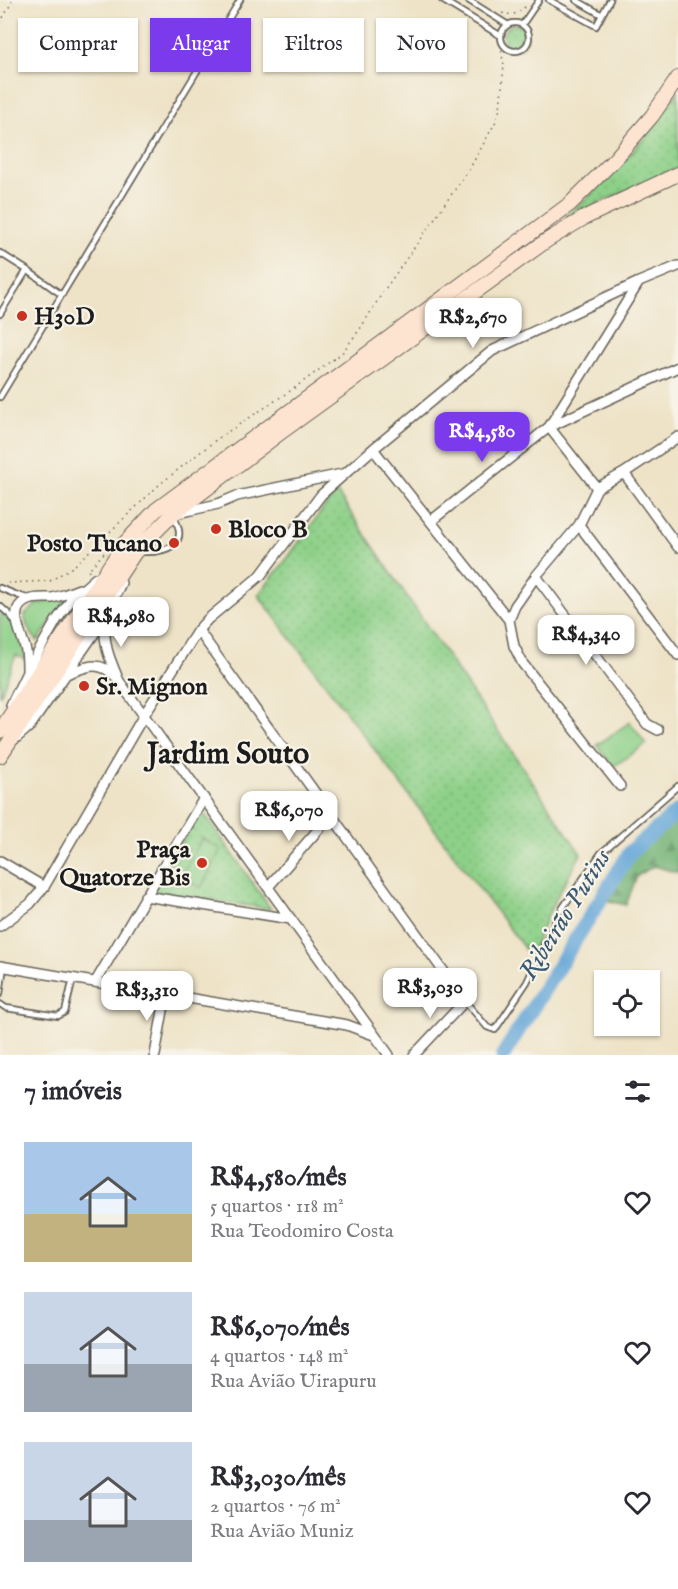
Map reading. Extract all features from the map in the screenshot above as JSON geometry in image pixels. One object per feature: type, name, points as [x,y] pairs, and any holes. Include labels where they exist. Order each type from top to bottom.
[{"type":"main road","points":[[101,592],[109,566],[125,543],[156,510],[570,204],[614,160],[652,116],[678,78]]},
{"type":"main road","points":[[0,756],[40,684],[101,592],[172,514],[546,241],[584,218],[678,174]]},
{"type":"main road","points":[[0,730],[40,684]]},
{"type":"street","points":[[0,926],[30,904],[44,887],[144,715],[198,630],[261,575],[321,495],[492,351],[678,266]]},
{"type":"street","points":[[549,427],[639,282]]},
{"type":"street","points":[[431,521],[549,427],[678,367]]},
{"type":"street","points":[[549,427],[597,488]]},
{"type":"street","points":[[620,786],[523,664],[514,646],[510,620],[515,606],[536,576],[579,525],[597,488],[677,439]]},
{"type":"street","points":[[373,449],[510,620]]},
{"type":"street","points":[[624,473],[678,547]]},
{"type":"street","points":[[215,481],[210,492],[212,498],[217,500],[345,474]]},
{"type":"street","points":[[172,514],[218,504],[237,496]]},
{"type":"street","points":[[579,525],[678,655]]},
{"type":"street","points":[[536,576],[647,724],[658,730]]},
{"type":"street","points":[[40,684],[28,661],[15,615],[23,603],[30,599],[101,592]]},
{"type":"street","points":[[101,592],[105,618],[104,636],[109,657],[119,681]]},
{"type":"street","points":[[40,684],[45,639],[71,600],[101,592]]},
{"type":"street","points":[[65,675],[105,618]]},
{"type":"street","points":[[198,630],[465,1001],[414,1055]]},
{"type":"street","points":[[40,684],[86,667],[108,668],[389,1055]]},
{"type":"street","points":[[96,981],[204,798]]},
{"type":"street","points":[[268,887],[331,815]]},
{"type":"street","points":[[0,861],[44,887]]},
{"type":"street","points":[[145,896],[291,919]]},
{"type":"street","points":[[2,966],[347,1025],[374,1035]]},
{"type":"street","points":[[155,1055],[166,994]]},
{"type":"street","points":[[347,1025],[356,1010]]},
{"type":"lane","points":[[0,397],[240,0]]},
{"type":"lane","points":[[442,0],[501,36]]},
{"type":"lane","points":[[468,0],[508,25]]},
{"type":"lane","points":[[522,25],[539,0]]},
{"type":"lane","points":[[549,0],[596,26],[610,0]]},
{"type":"lane","points":[[576,0],[602,15]]},
{"type":"lane","points":[[515,23],[527,30],[529,36],[523,48],[514,51],[503,44],[502,31],[508,25],[515,23]]},
{"type":"lane","points":[[0,253],[62,295]]},
{"type":"lane","points":[[0,314],[27,270]]},
{"type":"lane","points":[[135,552],[161,551],[170,547],[179,538],[180,531],[172,514]]},
{"type":"lane","points":[[0,586],[30,599]]},
{"type":"lane","points":[[0,606],[11,616],[17,627]]},
{"type":"lane","points":[[465,1001],[487,1027],[495,1030],[527,982],[559,912],[601,853],[678,786]]},
{"type":"lane","points":[[0,994],[2,966]]},
{"type":"lane","points":[[0,1004],[6,1008],[58,1016],[65,1012],[73,978]]},
{"type":"path","points":[[0,23],[13,0]]},
{"type":"path","points":[[485,10],[487,6],[498,12],[510,15],[519,14],[530,0]]},
{"type":"path","points":[[0,586],[23,581],[50,581],[74,566],[160,484],[217,439],[293,389],[342,353],[470,168],[495,123],[500,109],[504,64],[501,50],[503,44]]},
{"type":"green space","points":[[515,25],[520,26],[526,32],[526,42],[520,48],[515,49],[510,48],[504,42],[503,37],[504,32],[510,26]]},
{"type":"green space","points":[[678,91],[678,168],[563,219],[625,160]]},
{"type":"green space","points":[[336,491],[581,854],[553,904],[530,956],[258,595]]},
{"type":"green space","points":[[68,597],[38,641],[28,629],[25,615],[37,604]]},
{"type":"green space","points":[[0,612],[17,627],[26,660],[16,655],[0,696]]},
{"type":"green space","points":[[630,722],[646,744],[613,767],[597,745]]},
{"type":"green space","points":[[201,809],[271,909],[152,892]]},
{"type":"green space","points":[[678,811],[678,873],[654,866],[637,876],[626,905],[601,899],[631,851]]},
{"type":"green space","name":"Praça Quatorze Bis","points":[[202,838],[221,849],[201,888],[181,877]]},
{"type":"waterway","name":"Ribeirão Putins","points":[[503,1055],[631,851],[678,811]]},
{"type":"place","name":"H30D","points":[[22,316]]},
{"type":"place","name":"Bloco B","points":[[216,529]]},
{"type":"place","name":"Posto Tucano","points":[[174,543]]},
{"type":"place","name":"Sr. Mignon","points":[[84,686]]},
{"type":"place","name":"Praça Quatorze Bis","points":[[202,863]]},
{"type":"district","name":"Jardim Souto","points":[[228,753]]}]
